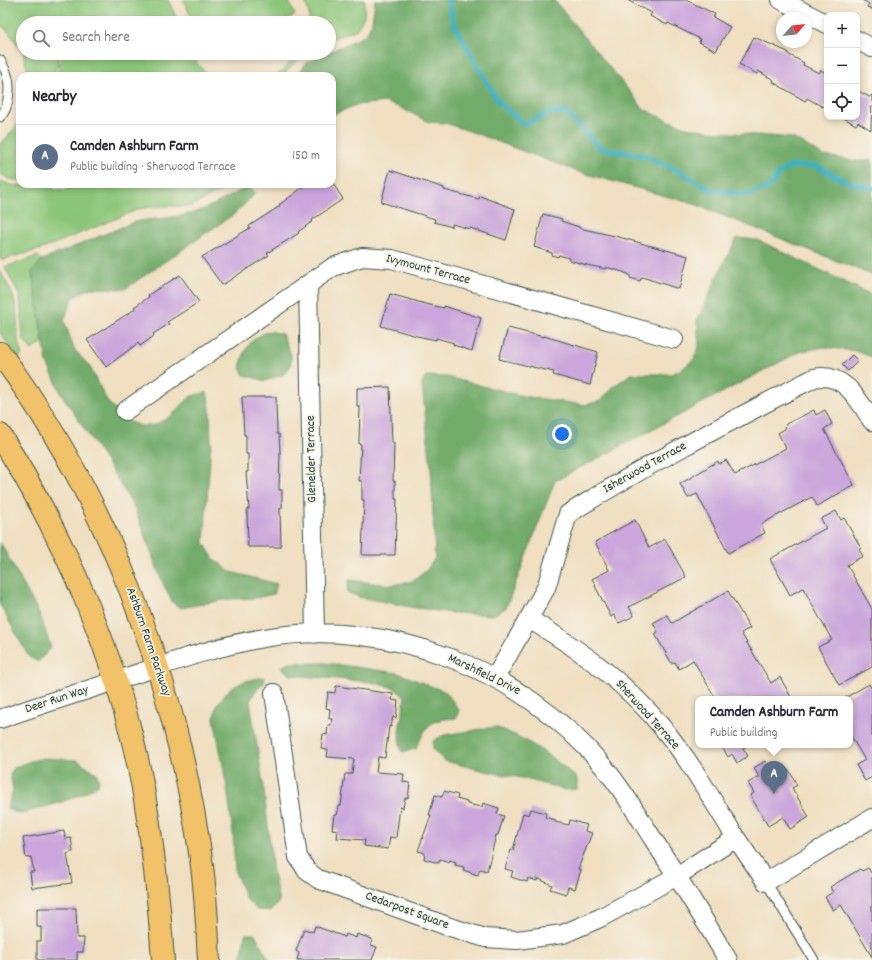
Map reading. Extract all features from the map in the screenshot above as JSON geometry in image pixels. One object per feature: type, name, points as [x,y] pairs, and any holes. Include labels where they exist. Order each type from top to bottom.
[{"type":"main road","name":"Ashburn Farm Parkway","points":[[0,353],[21,381],[53,432],[104,528],[134,598],[158,667],[184,763],[202,860],[209,960]]},
{"type":"main road","points":[[0,435],[27,478],[76,577],[94,620],[128,724],[142,782],[160,908],[163,960]]},
{"type":"street","points":[[781,0],[824,22]]},
{"type":"street","points":[[860,42],[872,48]]},
{"type":"street","name":"Ivymount Terrace","points":[[126,411],[333,266],[347,260],[362,257],[378,257],[674,339]]},
{"type":"street","name":"Glenelder Terrace","points":[[308,284],[315,634]]},
{"type":"street","name":"Isherwood Terrace","points":[[495,678],[546,588],[568,514],[604,491],[716,429],[814,378],[831,377],[842,382],[863,406],[872,421]]},
{"type":"street","name":"Sherwood Terrace","points":[[529,618],[571,644],[607,671],[637,700],[666,732],[689,764],[736,838]]},
{"type":"street","name":"Marshfield Drive","points":[[114,681],[227,646],[265,638],[315,634],[355,635],[393,641],[430,650],[467,664],[522,694],[580,740],[603,766],[628,798],[728,960]]},
{"type":"street","name":"Deer Run Way","points":[[0,719],[114,681]]},
{"type":"street","name":"Cedarpost Square","points":[[274,694],[298,857],[306,871],[318,879],[485,938],[517,940],[563,934],[622,907],[677,876]]},
{"type":"street","points":[[677,876],[736,838],[766,882],[872,818]]},
{"type":"lane","points":[[0,60],[8,75],[9,95],[4,114],[0,117]]},
{"type":"lane","points":[[766,882],[814,960]]},
{"type":"green space","points":[[0,0],[168,0],[176,16],[16,16],[16,42],[7,30],[0,25]]},
{"type":"green space","points":[[183,0],[288,0],[295,15],[293,16],[191,16]]},
{"type":"green space","points":[[305,0],[365,0],[364,16],[357,29],[336,37],[336,16],[309,16]]},
{"type":"green space","points":[[375,0],[554,0],[644,109],[660,117],[686,127],[710,131],[793,138],[824,156],[857,161],[872,159],[872,275],[694,204],[579,172],[445,123],[429,122],[399,107],[385,102],[356,105],[336,113],[336,72],[300,72],[306,63],[312,60],[336,60],[336,49],[366,35],[372,22]]},
{"type":"green space","points":[[25,60],[58,60],[55,72],[28,72]]},
{"type":"green space","points":[[60,60],[196,60],[205,72],[58,72]]},
{"type":"green space","points":[[292,60],[297,60],[286,72],[280,72],[285,69]]},
{"type":"green space","points":[[16,127],[16,180],[7,178],[0,173],[1,144]]},
{"type":"green space","points":[[0,180],[16,186],[16,188],[53,188],[55,190],[70,188],[227,188],[191,206],[160,206],[139,209],[42,249],[2,260],[0,259]]},
{"type":"green space","points":[[245,188],[251,188],[255,192],[251,198],[234,214],[125,289],[90,288],[73,298],[64,320],[74,349],[90,367],[107,401],[127,421],[141,426],[155,425],[171,416],[191,396],[207,392],[210,408],[211,443],[204,543],[214,559],[231,572],[277,584],[274,594],[255,598],[229,599],[181,608],[172,602],[161,579],[135,509],[62,395],[47,363],[32,272],[42,260],[134,222],[193,213]]},
{"type":"green space","points":[[737,238],[758,240],[872,295],[872,357],[855,351],[823,347],[799,352],[555,481],[506,608],[493,615],[452,613],[410,607],[359,597],[347,592],[349,580],[392,585],[413,581],[427,570],[435,558],[431,469],[422,385],[426,376],[447,377],[523,396],[585,405],[600,401],[614,386],[631,374],[671,374],[682,369],[694,359],[699,346],[697,321],[721,268]]},
{"type":"green space","points":[[38,256],[42,260],[32,272],[43,342],[32,350],[23,339],[20,297],[5,267]]},
{"type":"green space","points":[[0,271],[14,298],[17,314],[18,337],[22,355],[18,358],[0,333]]},
{"type":"green space","points":[[270,331],[282,334],[291,354],[291,365],[284,374],[266,381],[244,375],[240,368],[246,349],[253,340]]},
{"type":"green space","points":[[0,542],[40,615],[51,648],[38,662],[29,657],[0,605]]},
{"type":"green space","points":[[289,663],[326,663],[398,673],[446,692],[459,710],[456,718],[440,720],[430,725],[423,734],[416,749],[402,752],[399,731],[405,697],[394,688],[371,682],[290,675],[280,667]]},
{"type":"green space","points":[[264,677],[265,682],[255,692],[250,701],[264,790],[273,872],[279,902],[271,911],[257,910],[246,899],[235,872],[233,834],[227,788],[214,718],[217,704],[230,689],[245,681]]},
{"type":"green space","points":[[495,727],[529,742],[558,762],[577,778],[577,789],[565,790],[522,778],[484,771],[445,761],[433,750],[433,741],[444,735]]},
{"type":"green space","points":[[44,758],[77,760],[97,773],[99,784],[70,799],[19,814],[7,808],[13,790],[10,775],[14,768],[27,762]]},
{"type":"green space","points":[[245,934],[255,934],[269,960],[241,960]]},
{"type":"building","points":[[627,0],[686,0],[715,14],[713,17],[730,27],[716,51],[699,42],[700,39],[650,16],[652,13]]},
{"type":"building","points":[[862,0],[872,0],[872,9],[867,7],[869,4]]},
{"type":"building","points":[[754,37],[788,52],[788,54],[804,63],[803,65],[819,73],[821,70],[824,72],[824,105],[823,107],[807,98],[805,101],[773,82],[774,80],[758,71],[757,74],[739,64]]},
{"type":"building","points":[[860,92],[869,97],[872,95],[871,130],[858,122],[856,125],[847,120],[860,120]]},
{"type":"building","points":[[390,170],[444,188],[444,190],[479,199],[480,196],[515,209],[506,240],[470,228],[452,224],[452,227],[434,222],[435,219],[381,202]]},
{"type":"building","points":[[302,188],[336,188],[343,199],[312,220],[313,221],[298,232],[299,233],[267,253],[269,255],[222,285],[202,257],[250,228],[249,226],[280,206],[279,205]]},
{"type":"building","points":[[543,214],[562,219],[561,221],[579,228],[615,236],[688,256],[679,289],[642,277],[640,281],[630,278],[630,275],[623,272],[606,267],[606,269],[587,265],[569,260],[569,258],[559,255],[558,257],[552,255],[552,253],[534,247]]},
{"type":"building","points":[[180,275],[199,302],[167,322],[169,324],[153,334],[154,336],[140,346],[138,343],[106,367],[87,340],[135,309],[134,307],[149,297],[148,295]]},
{"type":"building","points":[[390,294],[444,308],[444,306],[481,318],[472,351],[453,345],[454,343],[436,338],[436,340],[417,336],[381,326]]},
{"type":"building","points":[[508,328],[544,336],[598,352],[590,385],[553,375],[554,372],[499,359]]},
{"type":"building","points":[[852,355],[858,361],[848,371],[842,365]]},
{"type":"building","points":[[390,387],[392,443],[394,443],[393,481],[395,481],[395,499],[397,499],[395,555],[362,555],[364,500],[362,500],[362,481],[359,481],[361,444],[359,444],[360,407],[357,407],[357,388]]},
{"type":"building","points":[[242,397],[276,397],[277,434],[279,434],[280,453],[279,490],[282,490],[282,508],[280,508],[281,547],[248,547],[247,509],[249,509],[246,472],[248,472],[248,454],[246,454],[246,435],[244,435]]},
{"type":"building","points":[[814,410],[816,415],[825,410],[832,424],[824,429],[854,485],[817,506],[812,497],[761,524],[765,533],[728,553],[697,494],[688,498],[680,484],[718,461],[719,464],[726,460],[735,475],[786,448],[778,433],[785,429],[786,424]]},
{"type":"building","points":[[836,511],[841,520],[844,518],[861,548],[859,550],[863,556],[847,565],[872,609],[872,667],[839,685],[818,647],[832,640],[803,588],[790,595],[770,559],[826,528],[821,519]]},
{"type":"building","points":[[635,520],[649,548],[665,539],[686,577],[629,607],[634,616],[619,623],[614,615],[611,617],[592,579],[609,570],[595,542]]},
{"type":"building","points":[[728,591],[750,628],[741,633],[771,683],[780,677],[790,696],[714,696],[693,660],[679,669],[675,662],[672,664],[655,634],[658,632],[653,623],[667,615],[672,623]]},
{"type":"building","points":[[869,684],[872,689],[872,777],[865,781],[856,765],[865,760],[853,740],[853,696],[848,696]]},
{"type":"building","points":[[336,686],[393,694],[392,700],[398,701],[396,718],[393,717],[391,727],[389,726],[385,758],[378,757],[376,772],[404,774],[403,782],[410,783],[408,798],[405,798],[403,808],[400,807],[396,838],[390,837],[388,849],[364,846],[365,840],[337,838],[338,830],[332,829],[334,815],[337,815],[339,806],[341,806],[345,774],[352,774],[354,759],[327,757],[328,750],[321,749],[323,734],[327,735],[328,725],[331,725],[332,719],[329,719],[330,709],[326,708],[328,692],[335,693]]},
{"type":"building","points":[[723,748],[743,748],[748,756],[737,763],[732,754],[728,757]]},
{"type":"building","points":[[765,761],[771,771],[779,767],[783,773],[789,770],[797,785],[792,788],[809,817],[790,829],[783,817],[768,826],[750,795],[754,793],[748,783],[759,777],[754,768]]},
{"type":"building","points":[[444,791],[458,795],[457,799],[467,802],[467,804],[482,807],[483,803],[499,808],[497,814],[504,816],[498,835],[496,835],[487,871],[480,869],[478,875],[463,870],[464,867],[455,865],[456,862],[450,860],[449,862],[440,859],[439,863],[424,859],[425,853],[418,851],[431,815],[429,815],[435,795],[442,797]]},
{"type":"building","points":[[531,809],[546,813],[545,817],[555,820],[555,822],[569,825],[570,820],[587,825],[585,831],[592,833],[578,869],[581,870],[575,889],[568,887],[566,894],[550,889],[552,885],[537,878],[537,881],[528,878],[527,882],[511,877],[513,871],[505,869],[511,850],[513,850],[523,813],[529,815]]},
{"type":"building","points":[[64,831],[65,839],[71,838],[73,852],[67,854],[72,883],[32,888],[30,872],[34,872],[31,857],[26,858],[23,838]]},
{"type":"building","points":[[868,868],[872,874],[872,957],[841,905],[833,910],[825,897],[833,892],[830,887],[860,869],[862,871]]},
{"type":"building","points":[[76,908],[77,938],[84,938],[83,952],[77,952],[77,960],[37,960],[37,941],[41,941],[41,927],[37,927],[37,909]]},
{"type":"building","points":[[315,926],[345,937],[346,934],[356,938],[357,934],[372,939],[371,945],[377,947],[372,960],[297,960],[299,953],[296,951],[304,929],[313,932]]},
{"type":"waterway","points":[[448,0],[454,24],[498,102],[524,124],[552,112],[566,113],[600,148],[645,156],[682,173],[711,190],[747,195],[769,187],[779,174],[791,166],[816,166],[845,181],[872,188]]},
{"type":"place","name":"Camden Ashburn Farm","points":[[774,794]]}]
